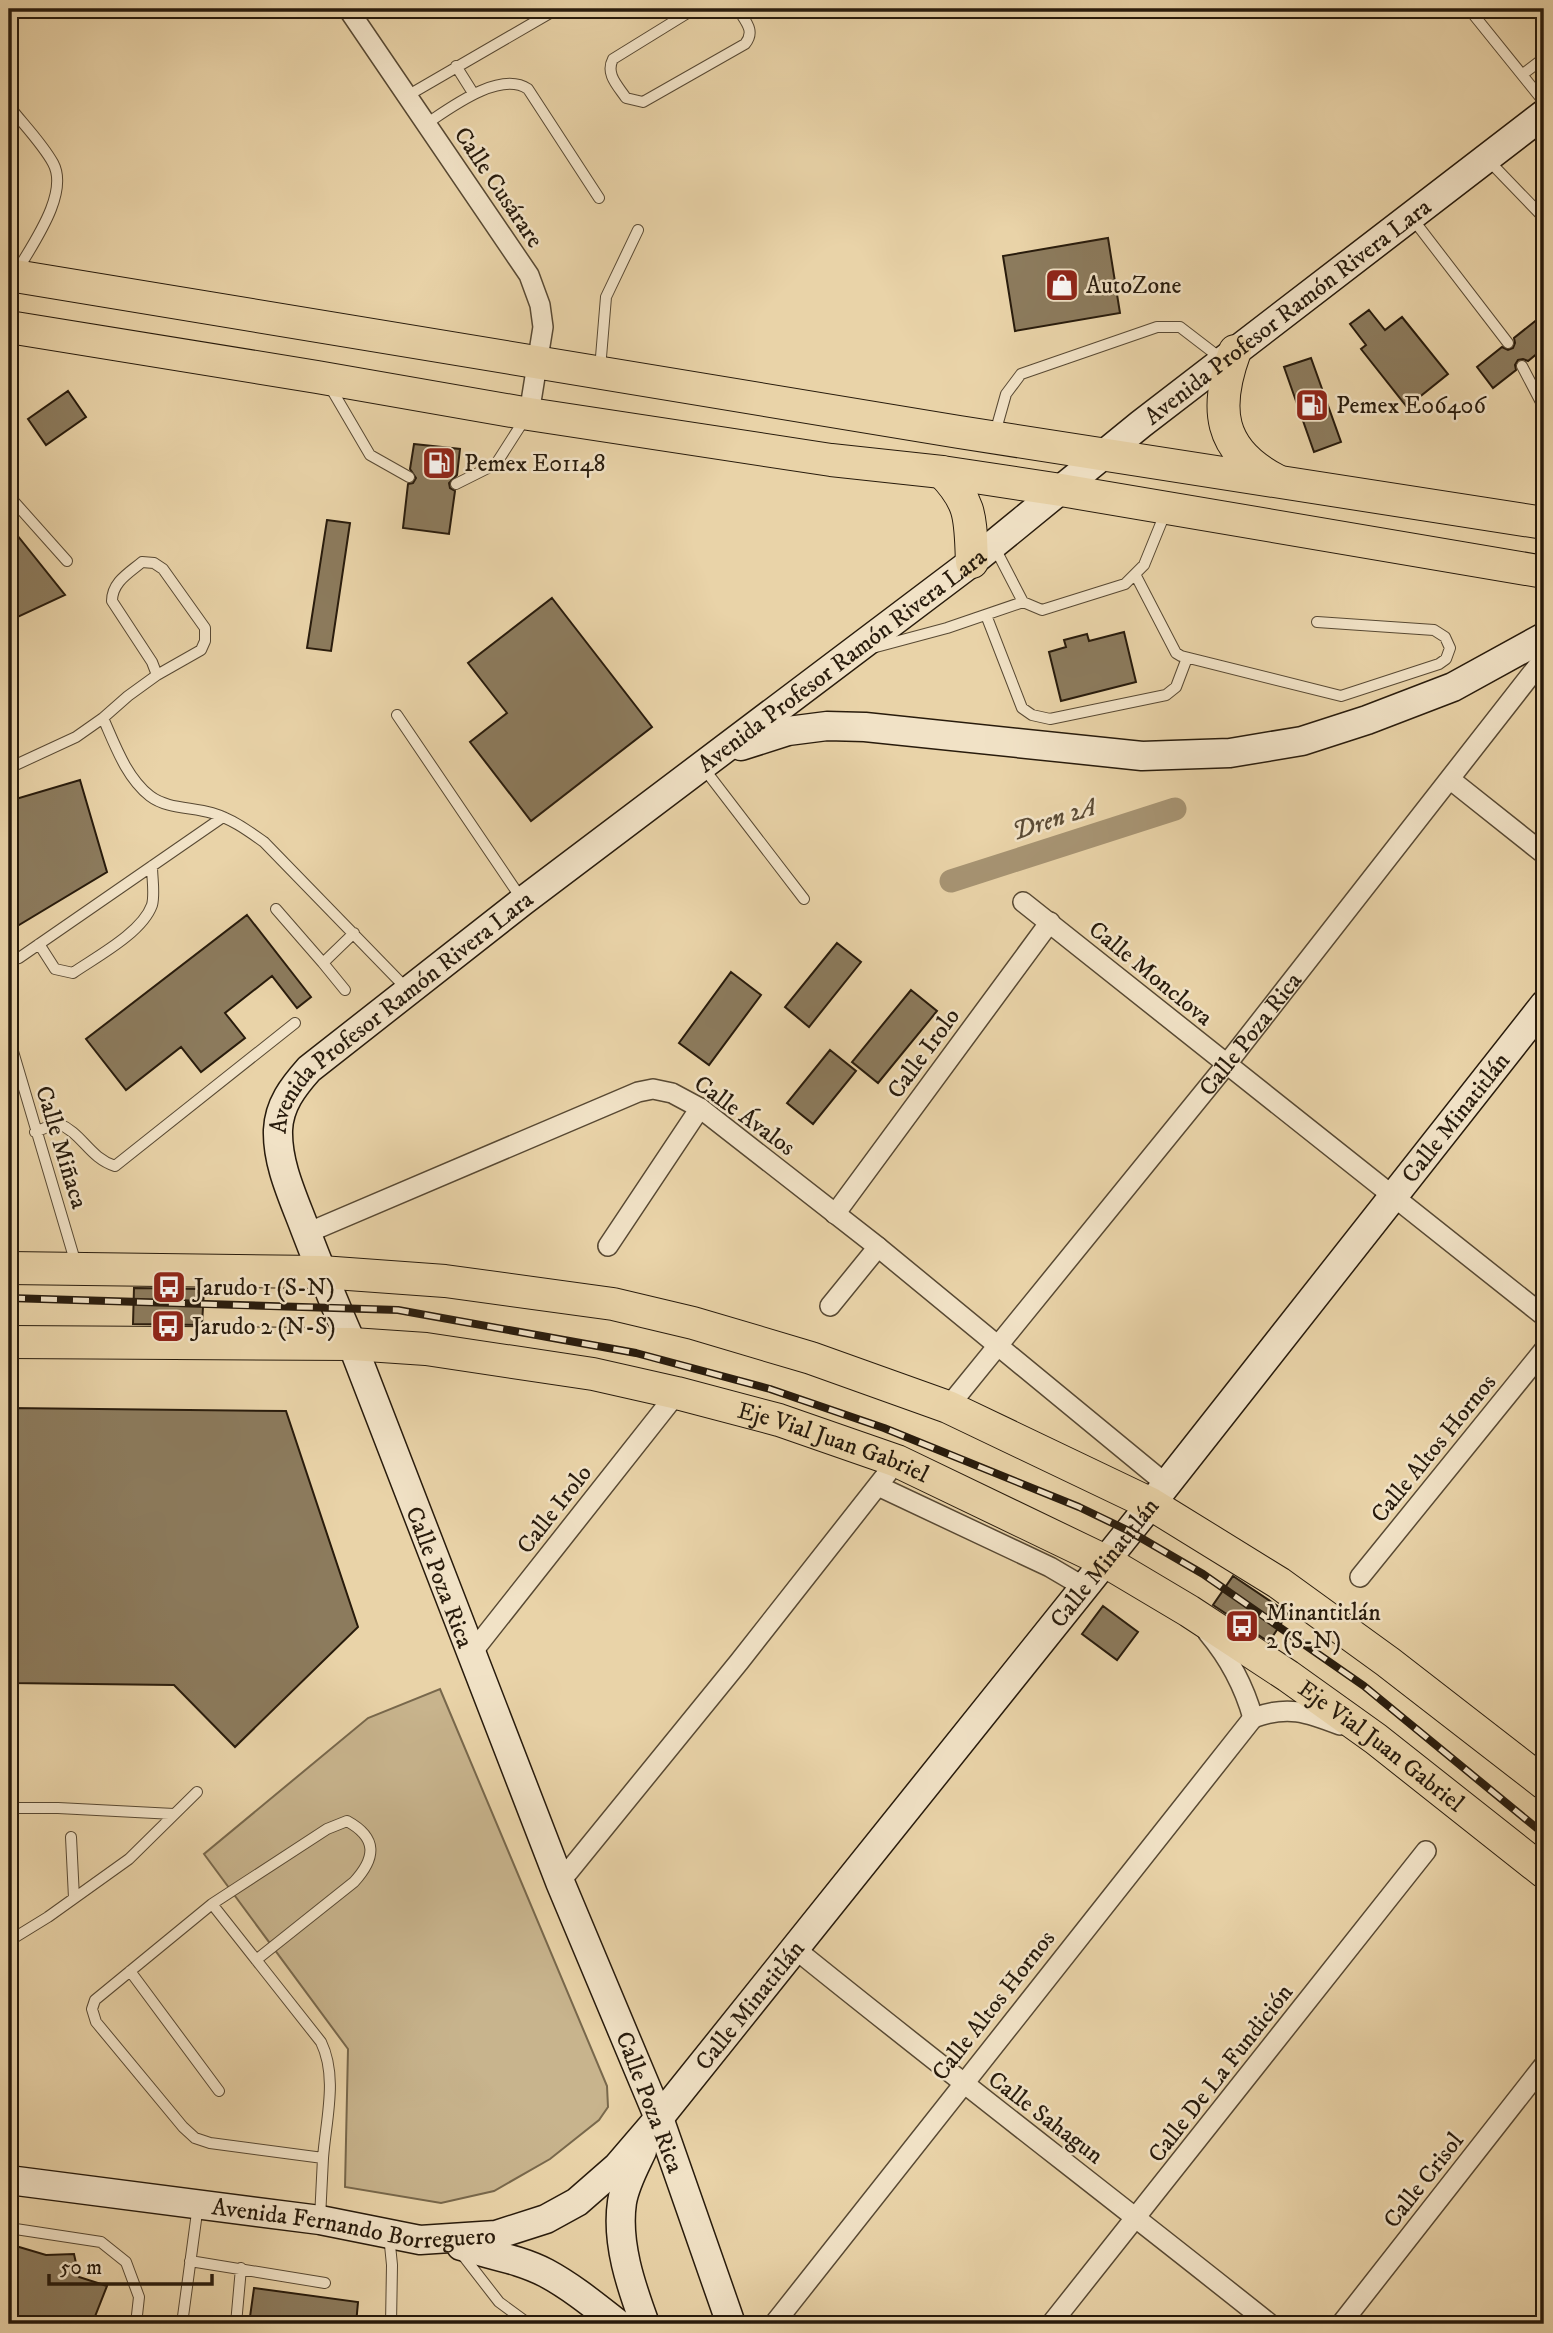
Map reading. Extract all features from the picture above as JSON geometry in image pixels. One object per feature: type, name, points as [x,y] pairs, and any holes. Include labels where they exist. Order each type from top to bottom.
[{"type":"main road","name":"Avenida Profesor Ramón Rivera Lara","points":[[321,1272],[280,1155],[278,1129],[287,1097],[309,1069],[523,901],[983,553],[1229,355],[1544,114]]},
{"type":"main road","points":[[11,276],[1283,484],[1544,523]]},
{"type":"main road","points":[[9,327],[528,414],[831,460],[942,472],[1168,507],[1544,572]]},
{"type":"main road","points":[[1229,355],[1222,403],[1226,428],[1238,452],[1257,470],[1283,484]]},
{"type":"main road","points":[[942,472],[959,490],[983,553]]},
{"type":"main road","points":[[712,759],[789,731],[827,726],[865,727],[1007,744],[1142,756],[1230,753],[1301,741],[1367,720],[1453,687],[1544,637]]},
{"type":"main road","name":"Calle Minatitlán","points":[[659,2118],[1105,1561],[1544,1005]]},
{"type":"main road","points":[[9,1268],[321,1272],[445,1281],[613,1304],[693,1322],[811,1358],[948,1407],[1158,1494],[1388,1662],[1544,1783]]},
{"type":"main road","name":"Calle Poza Rica","points":[[321,1272],[352,1344],[560,1882],[659,2118],[731,2324]]},
{"type":"main road","name":"Eje Vial Juan Gabriel","points":[[9,1342],[352,1344],[426,1349],[593,1374],[779,1420],[897,1461],[1105,1561],[1189,1611],[1377,1739],[1544,1872]]},
{"type":"main road","points":[[645,2324],[628,2271],[621,2234],[622,2202],[628,2178],[659,2118]]},
{"type":"main road","name":"Avenida Fernando Borreguero","points":[[9,2180],[320,2220],[420,2240],[496,2235],[545,2218],[577,2202],[617,2167],[659,2118]]},
{"type":"main road","points":[[420,2240],[504,2256],[544,2272],[618,2324]]},
{"type":"street","name":"Calle Cusárare","points":[[348,9],[529,275],[540,305],[543,327],[528,414]]},
{"type":"street","name":"Calle Poza Rica","points":[[948,1407],[1226,1065],[1544,658]]},
{"type":"street","points":[[1451,780],[1544,854]]},
{"type":"street","name":"Calle Monclova","points":[[1023,902],[1544,1316]]},
{"type":"street","name":"Calle Irolo","points":[[835,1213],[1051,922]]},
{"type":"street","name":"Calle Ávalos","points":[[307,1233],[638,1092],[653,1089],[672,1093],[700,1108],[835,1213],[998,1346],[1158,1494]]},
{"type":"street","points":[[608,1246],[700,1108]]},
{"type":"street","points":[[830,1306],[877,1247]]},
{"type":"street","name":"Calle Altos Hornos","points":[[1360,1577],[1544,1350]]},
{"type":"street","name":"Calle Irolo","points":[[470,1655],[677,1393]]},
{"type":"street","points":[[560,1882],[739,1662],[897,1461]]},
{"type":"street","points":[[878,1486],[1050,1567],[1084,1587]]},
{"type":"street","points":[[1189,1611],[1218,1644],[1231,1665],[1242,1686],[1253,1718],[1273,1711],[1293,1710],[1377,1739]]},
{"type":"street","name":"Calle Altos Hornos","points":[[774,2324],[1253,1718]]},
{"type":"street","name":"Calle De La Fundición","points":[[1051,2324],[1426,1851]]},
{"type":"street","name":"Calle Sahagun","points":[[794,1948],[962,2084],[1270,2324]]},
{"type":"street","name":"Calle Crisol","points":[[1340,2324],[1544,2065]]},
{"type":"lane","points":[[407,96],[557,9]]},
{"type":"lane","points":[[694,9],[613,59],[609,72],[626,98],[643,102],[745,44],[750,38],[751,30],[738,9]]},
{"type":"lane","points":[[1469,9],[1544,102]]},
{"type":"lane","points":[[1538,9],[1544,17]]},
{"type":"lane","points":[[1523,74],[1544,58]]},
{"type":"lane","points":[[457,66],[473,93]]},
{"type":"lane","points":[[426,124],[473,93],[513,82],[528,89],[599,198]]},
{"type":"lane","points":[[9,106],[53,164],[57,190],[52,206],[11,276]]},
{"type":"lane","points":[[1486,158],[1544,218]]},
{"type":"lane","points":[[1410,216],[1508,342]]},
{"type":"lane","points":[[599,373],[606,298],[638,230]]},
{"type":"lane","points":[[994,437],[1006,394],[1021,374],[1157,327],[1180,327],[1229,355]]},
{"type":"lane","points":[[1522,366],[1544,408]]},
{"type":"lane","points":[[326,379],[370,455],[410,477]]},
{"type":"lane","points":[[456,484],[496,464],[528,414]]},
{"type":"lane","points":[[9,496],[67,561]]},
{"type":"lane","points":[[983,553],[1023,602],[1042,610],[1125,584],[1144,565],[1168,507]]},
{"type":"lane","points":[[9,768],[76,737],[157,675],[201,650],[205,641],[205,628],[163,569],[154,563],[142,562],[117,583],[112,591],[111,601],[152,662],[157,675]]},
{"type":"lane","points":[[1135,574],[1176,653],[1341,696],[1439,664],[1447,659],[1450,648],[1445,637],[1434,630],[1317,622]]},
{"type":"lane","points":[[852,653],[1023,602]]},
{"type":"lane","points":[[986,615],[1022,708],[1032,715],[1050,719],[1166,695],[1176,687],[1187,658]]},
{"type":"lane","points":[[397,715],[523,901]]},
{"type":"lane","points":[[103,718],[122,761],[152,798],[166,804],[223,817],[264,842],[408,991]]},
{"type":"lane","points":[[712,759],[804,899]]},
{"type":"lane","points":[[9,960],[19,958],[223,817]]},
{"type":"lane","points":[[39,944],[55,969],[72,973],[146,918],[153,902],[152,866]]},
{"type":"lane","points":[[276,909],[345,990]]},
{"type":"lane","points":[[323,964],[354,933]]},
{"type":"lane","points":[[35,1132],[57,1123],[71,1128],[91,1151],[115,1166],[295,1023]]},
{"type":"lane","name":"Calle Miñaca","points":[[9,1038],[77,1268]]},
{"type":"lane","points":[[9,1941],[129,1859],[197,1792]]},
{"type":"lane","points":[[9,1808],[174,1814]]},
{"type":"lane","points":[[256,1960],[354,1882],[365,1870],[370,1861],[371,1850],[368,1840],[357,1826],[347,1821],[327,1829],[212,1904],[95,2000],[92,2009],[96,2022],[195,2138],[210,2143],[323,2158]]},
{"type":"lane","points":[[71,1837],[74,1899]]},
{"type":"lane","points":[[212,1904],[321,2042],[328,2057],[331,2072],[320,2220]]},
{"type":"lane","points":[[130,1971],[219,2091]]},
{"type":"lane","points":[[181,2324],[198,2204]]},
{"type":"lane","points":[[9,2228],[101,2242],[126,2262],[139,2297],[136,2324]]},
{"type":"lane","points":[[389,2235],[392,2265],[391,2324]]},
{"type":"lane","points":[[455,2245],[499,2302],[529,2324]]},
{"type":"lane","points":[[190,2261],[325,2283]]},
{"type":"lane","points":[[236,2324],[241,2268]]},
{"type":"shaded area","points":[[440,1689],[607,2086],[608,2107],[599,2120],[550,2159],[494,2191],[441,2203],[345,2187],[348,2049],[204,1854],[368,1718]]},
{"type":"building","name":"AutoZone","points":[[1108,238],[1120,313],[1015,331],[1003,256]]},
{"type":"building","points":[[1369,310],[1385,330],[1402,317],[1448,374],[1407,407],[1361,349],[1366,345],[1350,324]]},
{"type":"building","points":[[1544,314],[1544,348],[1528,361],[1518,360],[1516,370],[1493,388],[1477,367],[1502,347],[1508,350],[1513,348],[1514,338]]},
{"type":"building","name":"Pemex E06406","points":[[1311,358],[1341,442],[1314,452],[1284,367]]},
{"type":"building","points":[[68,391],[86,417],[46,445],[28,419]]},
{"type":"building","points":[[414,444],[460,449],[457,475],[449,483],[450,488],[455,491],[449,534],[403,528],[408,484],[413,483],[416,478],[410,469]]},
{"type":"building","points":[[327,520],[350,523],[331,651],[307,648]]},
{"type":"building","points":[[9,525],[65,595],[9,621]]},
{"type":"building","points":[[552,598],[652,727],[531,821],[470,742],[507,713],[468,663]]},
{"type":"building","points":[[1124,632],[1136,682],[1061,701],[1049,652],[1066,647],[1064,640],[1087,634],[1089,641]]},
{"type":"building","points":[[80,780],[107,872],[9,931],[9,801]]},
{"type":"building","points":[[247,915],[311,997],[297,1008],[272,976],[225,1013],[245,1038],[201,1072],[181,1047],[126,1090],[86,1039]]},
{"type":"building","points":[[837,943],[861,962],[809,1027],[785,1007]]},
{"type":"building","points":[[731,972],[761,995],[709,1065],[679,1043]]},
{"type":"building","points":[[911,990],[937,1011],[878,1083],[852,1062]]},
{"type":"building","points":[[830,1050],[856,1071],[813,1124],[787,1103]]},
{"type":"building","points":[[134,1288],[204,1289],[202,1325],[133,1324]]},
{"type":"building","points":[[9,1408],[286,1411],[358,1627],[235,1747],[174,1685],[9,1683]]},
{"type":"building","points":[[1233,1576],[1288,1613],[1269,1642],[1213,1605]]},
{"type":"building","points":[[1103,1606],[1138,1632],[1117,1660],[1082,1634]]},
{"type":"building","points":[[9,2244],[46,2255],[74,2254],[79,2277],[107,2286],[92,2324],[9,2324]]},
{"type":"building","points":[[254,2288],[358,2302],[356,2324],[249,2324]]},
{"type":"waterway","name":"Dren 2A","points":[[951,881],[1175,809]]},
{"type":"railway","points":[[9,1298],[398,1310],[636,1353],[770,1389],[884,1428],[1079,1507],[1129,1531],[1203,1574],[1364,1686],[1544,1834]]},
{"type":"place","name":"AutoZone","points":[[1062,285]]},
{"type":"place","name":"Pemex E06406","points":[[1312,405]]},
{"type":"place","name":"Pemex E01148","points":[[439,463]]},
{"type":"place","name":"Jarudo 1 (S-N)","points":[[169,1287]]},
{"type":"place","name":"Jarudo 2 (N-S)","points":[[168,1326]]},
{"type":"place","name":"Minantitlán 2 (S-N)","points":[[1242,1626]]}]
